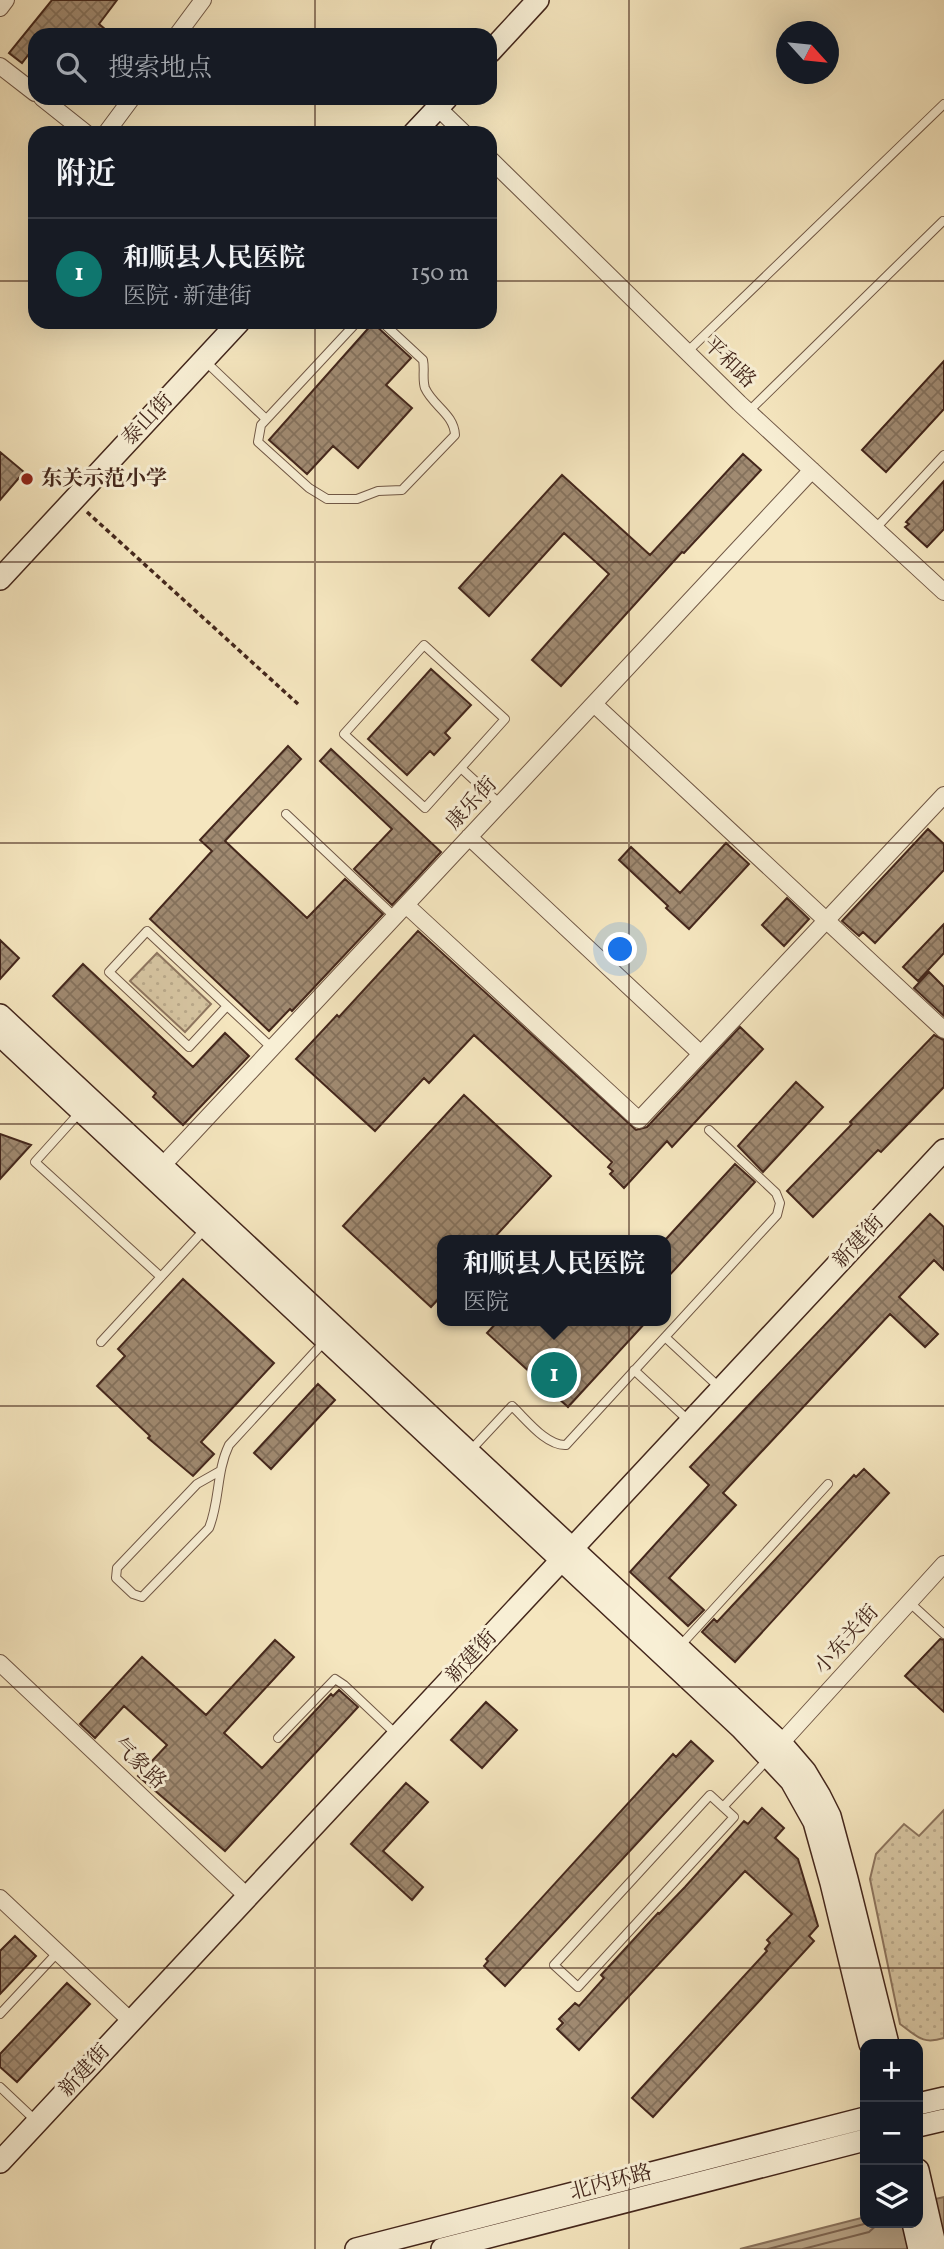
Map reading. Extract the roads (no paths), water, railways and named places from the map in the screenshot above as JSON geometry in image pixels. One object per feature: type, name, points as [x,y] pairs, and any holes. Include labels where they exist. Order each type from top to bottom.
[{"type":"main road","points":[[497,44],[538,0]]},
{"type":"main road","points":[[421,126],[440,105]]},
{"type":"main road","name":"泰山街","points":[[0,579],[232,329]]},
{"type":"main road","points":[[0,1015],[162,1166],[331,1334],[775,1750],[805,1771],[830,1816],[887,2039]]},
{"type":"main road","points":[[0,1035],[206,1228],[469,1453],[567,1555],[678,1648],[775,1750],[814,1822],[869,2039]]},
{"type":"main road","name":"新建街","points":[[0,2162],[944,1150]]},
{"type":"main road","points":[[923,2101],[944,2098]]},
{"type":"main road","name":"北内环路","points":[[356,2249],[860,2119]]},
{"type":"main road","points":[[923,2125],[944,2120]]},
{"type":"main road","name":"北内环路","points":[[442,2249],[860,2141]]},
{"type":"main road","points":[[923,2193],[936,2249]]},
{"type":"main road","points":[[914,2228],[919,2249]]},
{"type":"street","points":[[0,8],[6,0]]},
{"type":"street","points":[[182,28],[202,0]]},
{"type":"street","points":[[0,66],[28,88]]},
{"type":"street","points":[[51,105],[77,126]]},
{"type":"street","points":[[111,126],[127,105]]},
{"type":"street","points":[[443,105],[459,126]]},
{"type":"street","name":"平和路","points":[[497,166],[748,412],[944,592]]},
{"type":"street","name":"康乐街","points":[[162,1166],[812,470]]},
{"type":"street","points":[[594,704],[944,1030]]},
{"type":"street","points":[[401,911],[639,1120],[944,795]]},
{"type":"street","points":[[469,837],[701,1054]]},
{"type":"street","name":"小东关街","points":[[775,1750],[944,1564]]},
{"type":"street","name":"气象路","points":[[0,1663],[248,1897]]},
{"type":"street","points":[[0,1898],[132,2022]]},
{"type":"street","points":[[923,2099],[944,2085]]},
{"type":"lane","points":[[687,352],[944,104]]},
{"type":"lane","points":[[748,412],[943,222]]},
{"type":"lane","points":[[350,329],[261,425],[258,442],[309,488],[327,499],[356,499],[379,491],[397,491],[406,487],[455,435],[454,426],[426,391],[423,360],[390,329]]},
{"type":"lane","points":[[203,360],[266,419]]},
{"type":"lane","points":[[875,529],[944,455]]},
{"type":"lane","points":[[424,645],[505,719],[461,768],[425,808],[344,734],[424,645]]},
{"type":"lane","points":[[461,768],[501,804]]},
{"type":"lane","points":[[286,814],[401,911]]},
{"type":"lane","points":[[227,1006],[189,1047],[109,972],[148,931],[272,1048]]},
{"type":"lane","points":[[81,1111],[35,1162],[161,1277]]},
{"type":"lane","points":[[469,1453],[512,1406],[550,1441],[558,1445],[566,1444],[777,1215],[780,1203],[776,1193],[709,1130]]},
{"type":"lane","points":[[101,1342],[206,1228]]},
{"type":"lane","points":[[220,1471],[197,1484],[117,1568],[116,1578],[133,1594],[142,1597],[209,1528],[214,1516],[220,1471],[221,1461],[229,1445],[331,1334]]},
{"type":"lane","points":[[665,1337],[722,1389]]},
{"type":"lane","points":[[634,1370],[690,1422]]},
{"type":"lane","points":[[678,1648],[828,1484]]},
{"type":"lane","points":[[909,1602],[944,1634]]},
{"type":"lane","points":[[278,1738],[335,1679],[399,1736]]},
{"type":"lane","points":[[723,1807],[775,1750]]},
{"type":"lane","points":[[710,1795],[723,1807],[734,1817],[578,1987],[554,1965],[710,1795]]},
{"type":"lane","points":[[0,2014],[58,1952]]},
{"type":"lane","points":[[0,2087],[38,2122]]},
{"type":"water","points":[[944,2197],[944,2249],[740,2249],[860,2218],[860,2228],[923,2228],[923,2202]]},
{"type":"place","name":"东关示范小学","points":[[27,479]]},
{"type":"place","name":"和顺县人民医院","points":[[554,1375]]}]
